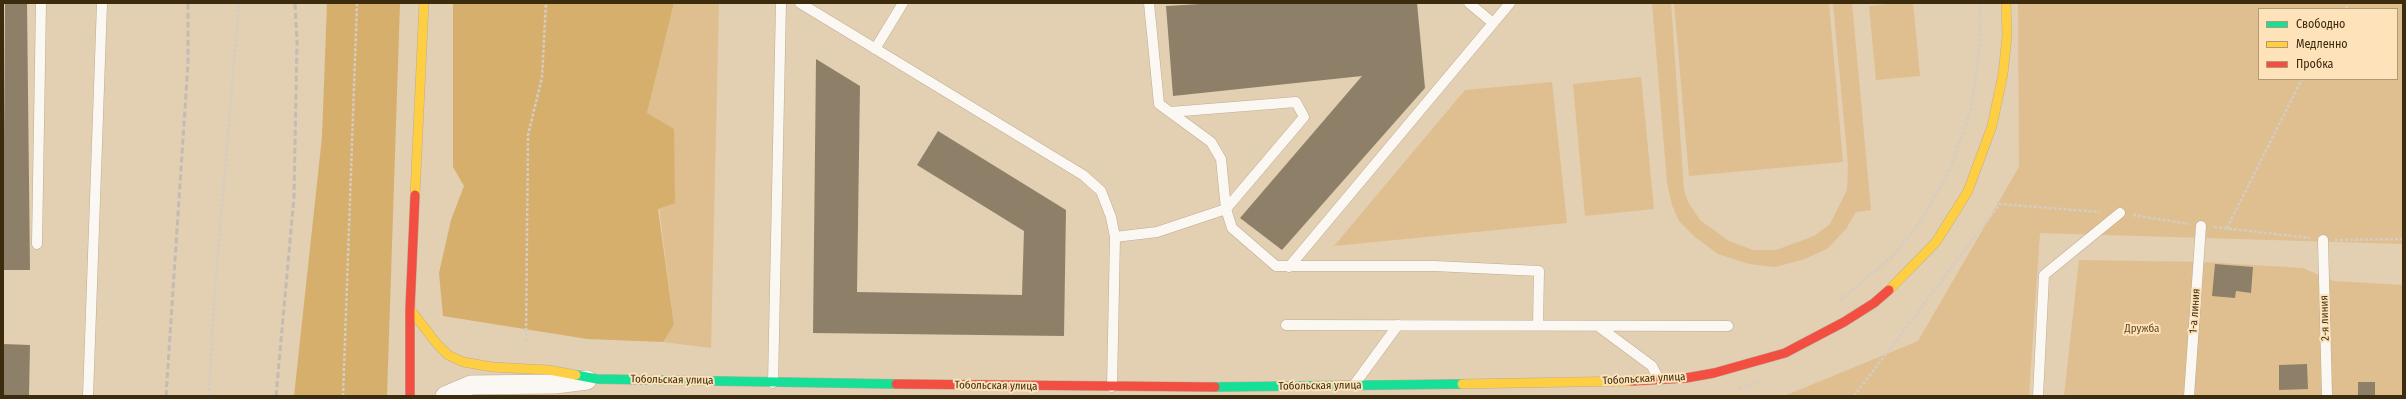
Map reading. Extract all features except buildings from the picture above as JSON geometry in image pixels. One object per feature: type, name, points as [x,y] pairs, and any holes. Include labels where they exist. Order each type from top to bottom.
[{"type":"street","points":[[410,396],[410,309],[424,3]]},
{"type":"street","name":"Тобольская улица","points":[[410,309],[437,344],[448,355],[463,362],[492,367],[549,370],[597,379],[773,383],[1112,387],[1659,380],[1714,374],[1785,353],[1814,340],[1874,303],[1896,284],[1936,242],[1968,191],[1992,126],[2003,74],[2007,36],[2006,3]]},
{"type":"street","points":[[445,396],[471,384],[555,384],[597,379]]},
{"type":"lane","points":[[37,244],[41,3]]},
{"type":"lane","points":[[88,396],[102,3]]},
{"type":"lane","points":[[773,383],[781,3]]},
{"type":"lane","points":[[800,3],[1083,175],[1101,191],[1111,216],[1115,237],[1112,387]]},
{"type":"lane","points":[[875,48],[903,3]]},
{"type":"lane","points":[[1149,3],[1159,104],[1210,142],[1221,159],[1226,209],[1232,228],[1276,266],[1434,266],[1538,271],[1538,326]]},
{"type":"lane","points":[[1469,3],[1493,23]]},
{"type":"lane","points":[[1289,267],[1510,3]]},
{"type":"lane","points":[[1115,237],[1157,232],[1226,209],[1304,118],[1296,102],[1170,112]]},
{"type":"lane","points":[[2038,396],[2044,275],[2120,214]]},
{"type":"lane","name":"1-а линия","points":[[2189,396],[2201,226]]},
{"type":"lane","name":"2-я линия","points":[[2323,240],[2327,396]]},
{"type":"lane","points":[[1286,325],[1728,326]]},
{"type":"lane","points":[[1354,385],[1398,325]]},
{"type":"lane","points":[[1598,326],[1652,366],[1659,380]]},
{"type":"path","points":[[209,396],[214,301],[239,3]]},
{"type":"path","points":[[343,396],[357,3]]},
{"type":"path","points":[[526,341],[528,135],[542,77],[546,3]]},
{"type":"path","points":[[2227,228],[2301,80]]},
{"type":"path","points":[[1854,396],[2000,204],[2120,214],[2201,226],[2323,240],[2403,239]]},
{"type":"green space","points":[[674,3],[719,3],[711,348],[663,342],[674,325],[647,113]]},
{"type":"green space","points":[[1652,3],[1671,3],[1684,190],[1688,202],[1700,220],[1729,241],[1753,250],[1776,250],[1814,236],[1830,224],[1847,190],[1848,165],[1833,3],[1852,3],[1871,210],[1856,212],[1846,229],[1827,249],[1802,260],[1775,267],[1749,264],[1718,254],[1695,237],[1679,221],[1672,205],[1667,182]]},
{"type":"green space","points":[[1674,3],[1829,3],[1843,162],[1689,176]]},
{"type":"green space","points":[[1913,3],[1920,76],[1876,80],[1869,6]]},
{"type":"green space","points":[[2018,3],[2403,3],[2403,244],[2040,233],[2029,396],[1784,396],[1918,341],[2019,167]]},
{"type":"green space","points":[[1641,77],[1654,209],[1585,216],[1573,84]]},
{"type":"green space","points":[[1552,82],[1567,223],[1334,246],[1465,90]]},
{"type":"green space","name":"Дружба","points":[[2079,260],[2204,262],[2303,268],[2333,281],[2403,285],[2403,396],[2064,396]]},
{"type":"shaded area","points":[[327,3],[400,3],[387,396],[294,396],[322,137]]},
{"type":"shaded area","points":[[453,3],[674,3],[647,113],[674,129],[675,203],[658,209],[674,325],[663,342],[587,339],[443,316],[439,273],[451,220],[464,186],[453,167]]},
{"type":"railway","points":[[166,396],[188,63],[188,3]]},
{"type":"railway","points":[[276,396],[294,197],[297,42],[295,3]]},
{"type":"traffic: fast","points":[[576,375],[597,379],[896,384]]},
{"type":"traffic: fast","points":[[1215,387],[1462,384]]},
{"type":"traffic: slow","points":[[415,195],[424,3]]},
{"type":"traffic: slow","points":[[1889,290],[1936,242],[1968,191],[1992,126],[2003,74],[2007,36],[2006,3]]},
{"type":"traffic: slow","points":[[410,309],[437,344],[448,355],[463,362],[492,367],[549,370],[576,375]]},
{"type":"traffic: slow","points":[[1462,384],[1631,381]]},
{"type":"traffic: jam","points":[[410,396],[410,309],[415,195]]},
{"type":"traffic: jam","points":[[1631,381],[1686,378],[1714,373],[1785,353],[1844,322],[1874,303],[1889,290]]},
{"type":"traffic: jam","points":[[896,384],[1215,387]]}]
